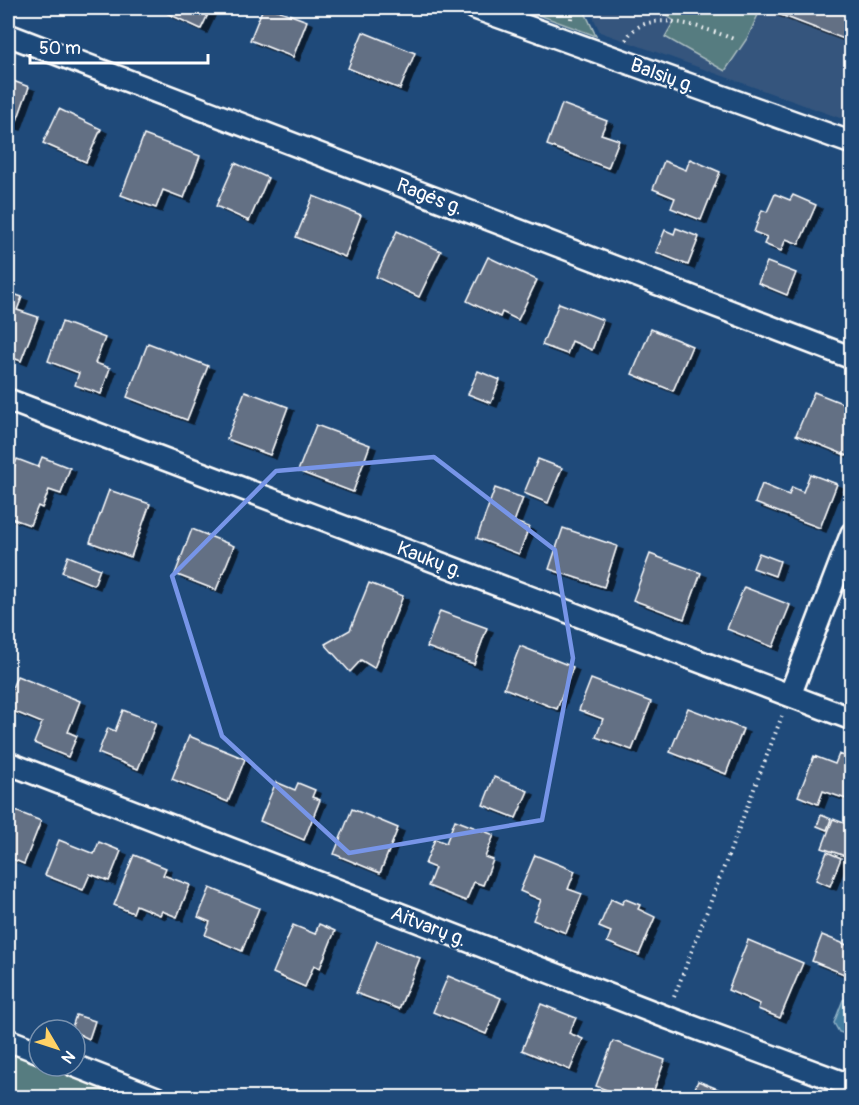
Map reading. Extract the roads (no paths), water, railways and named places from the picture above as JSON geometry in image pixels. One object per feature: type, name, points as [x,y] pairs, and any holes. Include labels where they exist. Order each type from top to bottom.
[{"type":"street","name":"Balsių g.","points":[[476,8],[852,143]]},
{"type":"street","name":"Ragės g.","points":[[8,35],[852,358]]},
{"type":"street","name":"Kaukų g.","points":[[8,400],[852,719]]},
{"type":"street","points":[[790,695],[852,533]]},
{"type":"street","name":"Aitvarų g.","points":[[8,763],[666,1017],[852,1086]]},
{"type":"street","points":[[8,1040],[27,1047]]},
{"type":"street","points":[[87,1071],[157,1098]]}]
